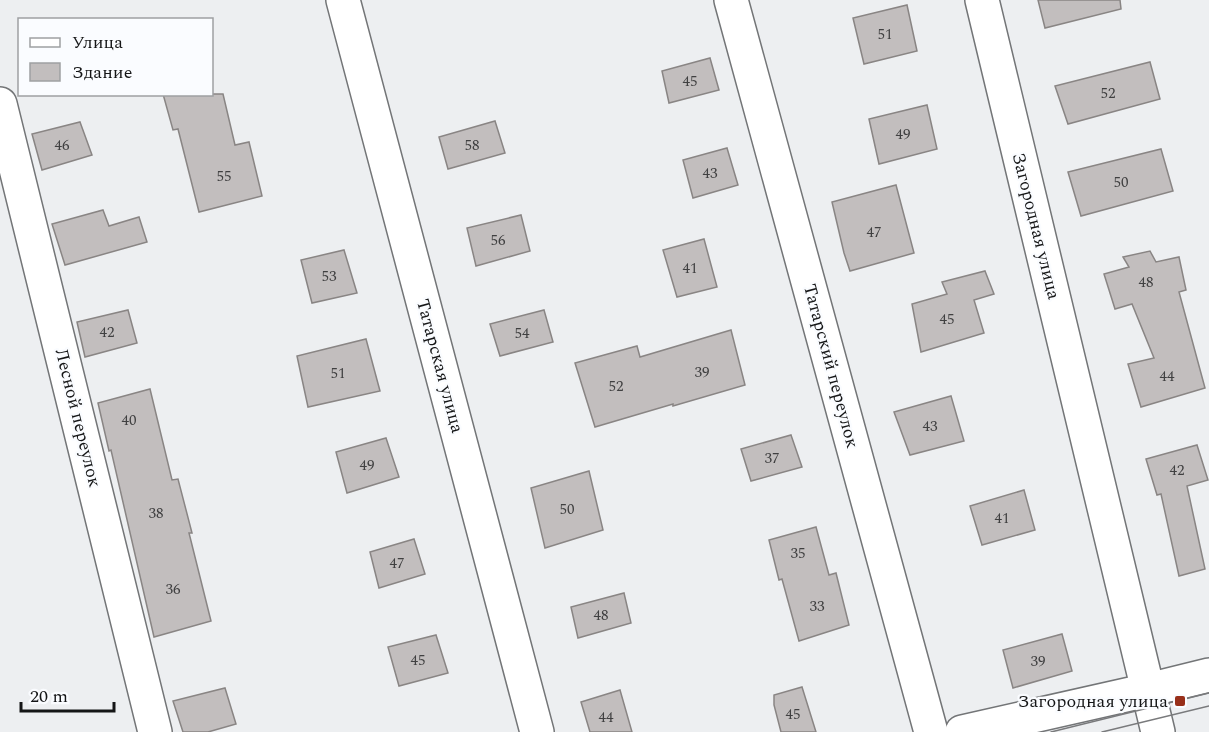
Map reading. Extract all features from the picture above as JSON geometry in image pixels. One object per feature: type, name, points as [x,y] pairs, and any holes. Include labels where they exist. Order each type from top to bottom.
[{"type":"street","name":"Татарская улица","points":[[343,0],[537,732]]},
{"type":"street","name":"Татарский переулок","points":[[731,0],[931,732]]},
{"type":"street","name":"Загородная улица","points":[[982,0],[1158,732]]},
{"type":"street","name":"Лесной переулок","points":[[0,104],[155,732]]},
{"type":"street","points":[[962,732],[1209,675]]},
{"type":"building","points":[[1038,0],[1120,0],[1121,9],[1045,28]]},
{"type":"building","points":[[907,5],[917,51],[864,64],[853,18]]},
{"type":"building","points":[[710,58],[719,90],[669,103],[662,71]]},
{"type":"building","points":[[1150,62],[1160,99],[1068,124],[1055,86]]},
{"type":"building","points":[[223,94],[235,145],[249,142],[262,196],[199,212],[178,129],[173,130],[164,96]]},
{"type":"building","points":[[927,105],[937,149],[879,164],[869,119]]},
{"type":"building","points":[[495,121],[505,153],[448,169],[439,137]]},
{"type":"building","points":[[80,122],[92,155],[42,170],[32,134]]},
{"type":"building","points":[[727,148],[738,185],[693,198],[683,160]]},
{"type":"building","points":[[1161,149],[1173,191],[1081,216],[1068,172]]},
{"type":"building","points":[[896,185],[914,253],[850,271],[832,202]]},
{"type":"building","points":[[103,210],[109,226],[139,217],[147,242],[65,265],[52,224]]},
{"type":"building","points":[[521,215],[530,251],[476,266],[467,228]]},
{"type":"building","points":[[704,239],[717,287],[677,297],[663,250]]},
{"type":"building","points":[[344,250],[357,293],[312,303],[301,260]]},
{"type":"building","points":[[1150,251],[1156,262],[1179,257],[1186,290],[1179,292],[1205,388],[1141,407],[1128,364],[1154,358],[1132,304],[1115,309],[1104,274],[1129,267],[1123,257]]},
{"type":"building","points":[[985,271],[994,294],[974,300],[984,333],[921,352],[912,304],[947,294],[942,282]]},
{"type":"building","points":[[128,310],[137,343],[85,357],[77,322]]},
{"type":"building","points":[[544,310],[553,342],[500,356],[490,324]]},
{"type":"building","points":[[731,330],[745,385],[595,427],[575,363],[637,346],[640,357]]},
{"type":"building","points":[[366,339],[380,391],[308,407],[297,356]]},
{"type":"building","points":[[150,389],[172,480],[178,479],[211,621],[154,637],[98,403]]},
{"type":"building","points":[[951,396],[964,441],[910,455],[894,412]]},
{"type":"building","points":[[791,435],[802,467],[751,481],[741,449]]},
{"type":"building","points":[[386,438],[399,477],[347,493],[336,452]]},
{"type":"building","points":[[1197,445],[1208,480],[1187,486],[1205,569],[1179,576],[1161,494],[1157,495],[1146,459]]},
{"type":"building","points":[[589,471],[603,530],[545,548],[531,488]]},
{"type":"building","points":[[1024,490],[1035,530],[982,545],[970,506]]},
{"type":"building","points":[[816,527],[829,575],[836,573],[849,625],[799,641],[782,579],[779,580],[769,540]]},
{"type":"building","points":[[414,539],[425,574],[379,588],[370,552]]},
{"type":"building","points":[[624,593],[631,623],[578,638],[571,607]]},
{"type":"building","points":[[1062,634],[1072,671],[1013,688],[1003,650]]},
{"type":"building","points":[[436,635],[448,673],[399,686],[388,647]]},
{"type":"building","points":[[802,687],[816,732],[781,732],[774,705],[774,695]]},
{"type":"building","points":[[225,688],[236,724],[208,732],[183,732],[173,701]]},
{"type":"building","points":[[620,690],[632,732],[590,732],[581,702]]},
{"type":"tram line","points":[[1051,732],[1209,693]]},
{"type":"tram line","points":[[1102,732],[1209,706]]},
{"type":"place","name":"Загородная улица","points":[[1180,701]]}]
